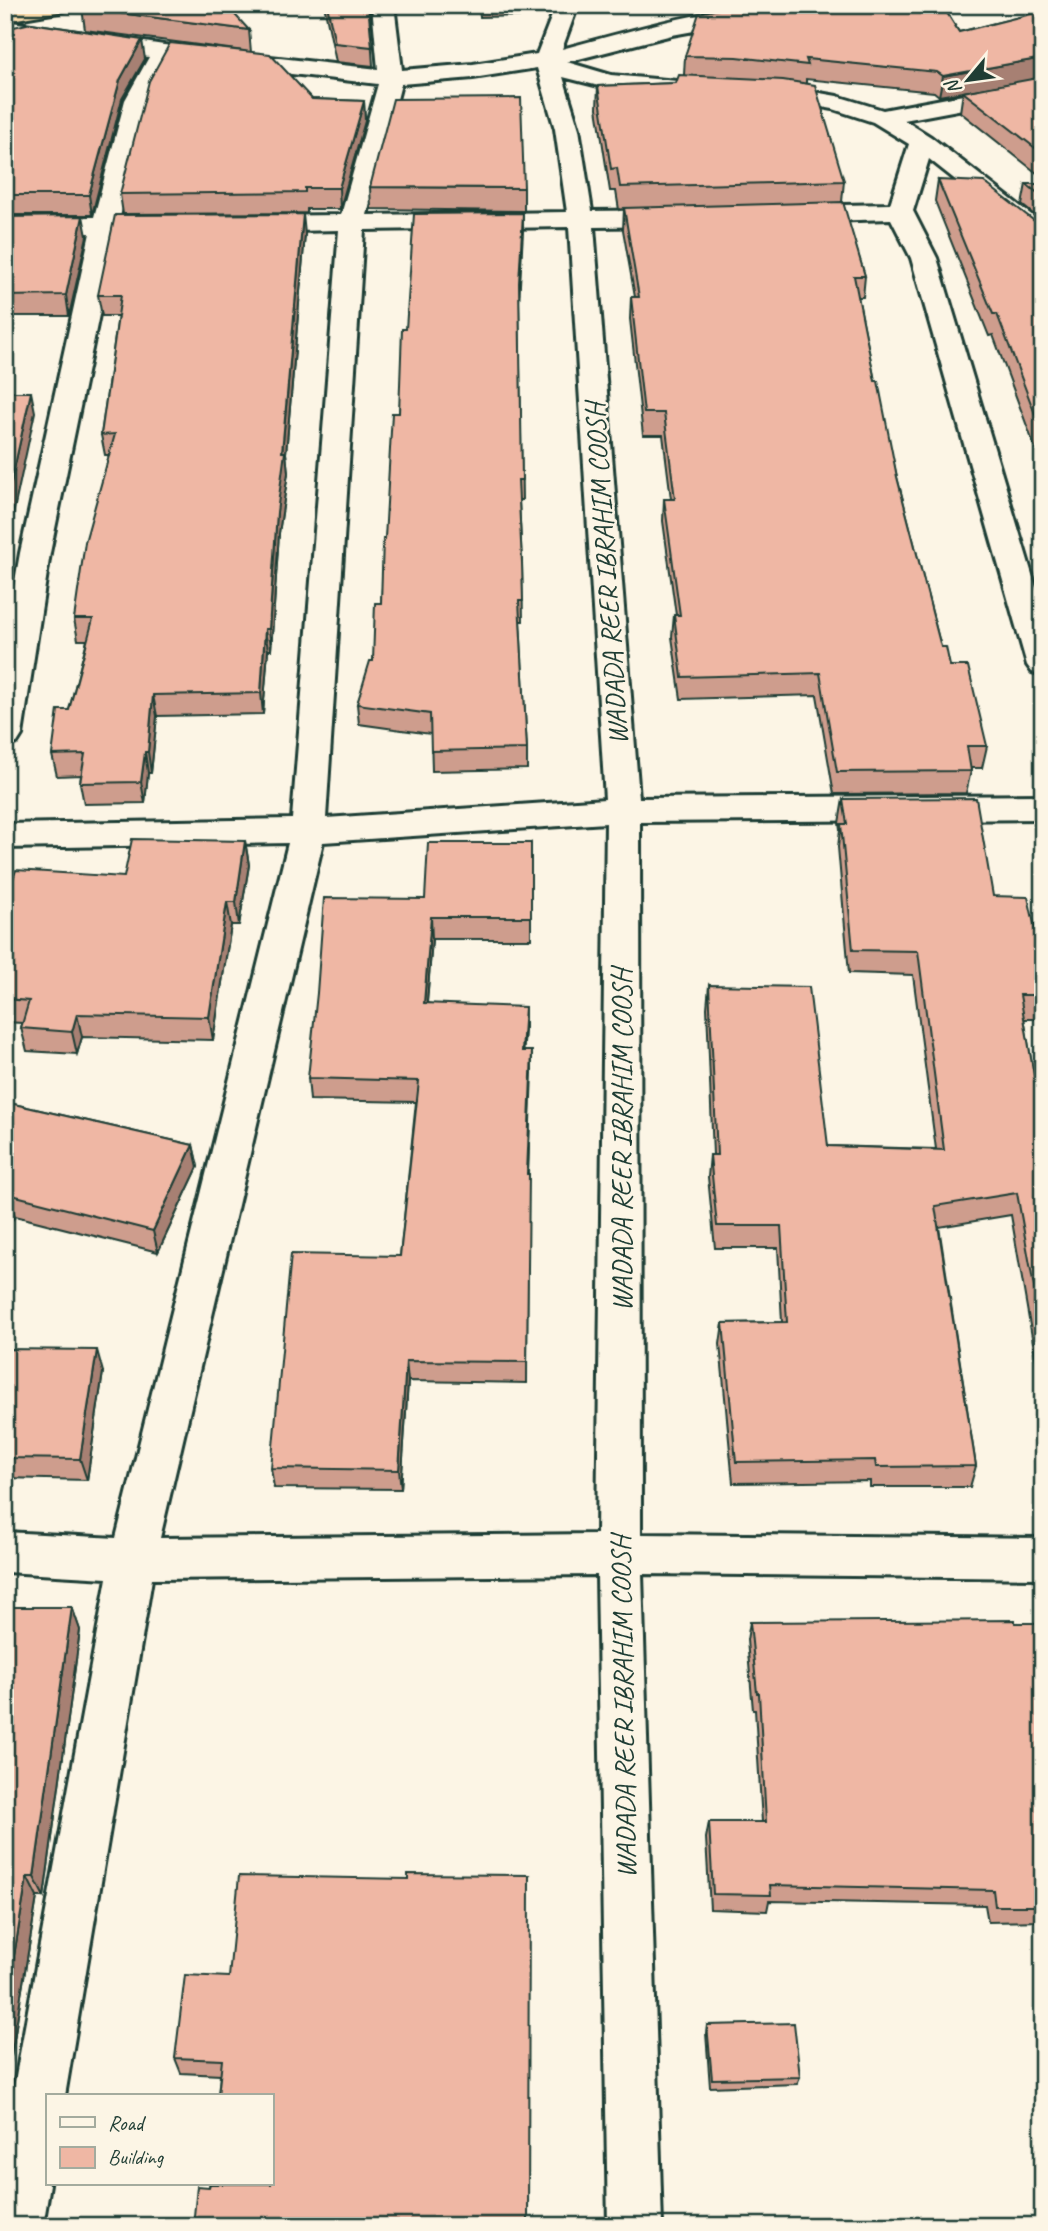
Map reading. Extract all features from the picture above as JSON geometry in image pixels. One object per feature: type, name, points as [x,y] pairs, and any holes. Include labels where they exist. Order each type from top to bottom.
[{"type":"highway","points":[[5,14],[58,5]]},
{"type":"street","points":[[16,2226],[132,1559],[308,831],[352,223],[391,78],[383,5]]},
{"type":"street","points":[[547,60],[567,5]]},
{"type":"street","points":[[5,28],[164,52],[391,78],[473,71],[547,60],[671,27],[738,16],[839,5]]},
{"type":"street","points":[[5,735],[35,553],[105,224],[137,100],[164,52]]},
{"type":"street","points":[[547,60],[568,73],[601,81],[641,86],[703,87]]},
{"type":"street","name":"WADADA REER IBRAHIM COOSH","points":[[547,60],[567,129],[581,221],[623,810],[619,1554],[635,2226]]},
{"type":"street","points":[[882,117],[1043,87]]},
{"type":"street","points":[[738,88],[789,93],[882,117],[922,142],[1043,237]]},
{"type":"street","points":[[922,142],[900,211],[924,258],[1043,665]]},
{"type":"street","points":[[775,215],[900,211]]},
{"type":"street","points":[[229,224],[581,221],[706,217]]},
{"type":"street","points":[[5,226],[188,224]]},
{"type":"street","points":[[5,836],[308,831],[623,810],[1043,807]]},
{"type":"street","points":[[5,1552],[132,1559],[619,1554],[1043,1558]]},
{"type":"building","points":[[96,5],[226,5],[249,30],[82,8]]},
{"type":"building","points":[[327,5],[368,5],[372,47],[335,43]]},
{"type":"building","points":[[740,5],[942,5],[959,32],[1043,11],[1043,58],[943,76],[937,72],[806,59],[808,65],[737,57],[685,56],[699,13]]},
{"type":"building","points":[[31,23],[142,40],[120,80],[89,195],[5,195],[5,29]]},
{"type":"building","points":[[170,43],[270,54],[312,99],[364,101],[339,188],[305,188],[305,192],[120,194],[149,81]]},
{"type":"building","points":[[679,75],[783,80],[815,85],[844,181],[620,187],[617,168],[611,169],[598,86],[676,83]]},
{"type":"building","points":[[1043,77],[1043,154],[963,92]]},
{"type":"building","points":[[521,98],[524,188],[370,187],[393,99]]},
{"type":"building","points":[[938,180],[984,182],[1043,225],[1043,435],[997,314],[993,314]]},
{"type":"building","points":[[1026,184],[1043,184],[1043,197]]},
{"type":"building","points":[[843,202],[865,276],[854,276],[875,381],[878,381],[897,477],[941,647],[946,647],[950,666],[968,666],[987,746],[967,746],[971,771],[837,772],[820,673],[682,677],[674,615],[680,615],[664,499],[675,499],[664,413],[644,413],[631,297],[639,297],[624,208]]},
{"type":"building","points":[[523,213],[519,283],[522,480],[518,480],[523,601],[519,601],[527,749],[431,751],[430,714],[357,704],[370,661],[373,661],[375,603],[381,603],[392,413],[399,413],[402,329],[406,329],[414,214]]},
{"type":"building","points":[[303,214],[282,452],[285,452],[277,512],[269,629],[265,629],[261,693],[153,695],[148,752],[145,752],[141,782],[80,783],[85,754],[52,755],[58,710],[69,710],[93,619],[74,619],[85,542],[115,434],[101,435],[121,295],[98,295],[115,215]]},
{"type":"building","points":[[83,216],[66,295],[5,296],[5,217]]},
{"type":"building","points":[[5,392],[31,392],[5,510]]},
{"type":"building","points":[[976,798],[993,896],[1028,897],[1043,963],[1043,995],[1020,995],[1043,1112],[1043,1337],[1017,1193],[935,1206],[976,1466],[876,1467],[875,1460],[736,1462],[723,1323],[787,1322],[781,1226],[717,1226],[710,1155],[717,1155],[709,985],[809,987],[828,1146],[944,1150],[918,951],[853,950],[841,824],[847,824],[843,799]]},
{"type":"building","points":[[132,839],[245,841],[236,902],[227,902],[209,1017],[77,1014],[72,1032],[21,1028],[29,1001],[5,999],[5,904],[16,870],[124,877]]},
{"type":"building","points":[[428,843],[531,843],[531,917],[431,917],[424,1003],[525,1007],[522,1051],[532,1051],[527,1174],[527,1362],[406,1361],[399,1470],[271,1468],[291,1254],[400,1256],[419,1081],[308,1078],[324,898],[425,899]]},
{"type":"building","points":[[5,1102],[193,1145],[153,1231],[8,1194],[5,1197]]},
{"type":"building","points":[[5,1349],[97,1350],[80,1459],[5,1458]]},
{"type":"building","points":[[5,1607],[72,1607],[34,1877],[27,1877],[5,2010]]},
{"type":"building","points":[[1015,1620],[1015,1623],[1043,1623],[1043,1906],[995,1906],[993,1890],[770,1885],[771,1895],[713,1894],[709,1822],[766,1822],[759,1693],[750,1622]]},
{"type":"building","points":[[408,1874],[529,1875],[528,2226],[193,2226],[197,2186],[273,2186],[273,2094],[218,2094],[222,2060],[175,2058],[185,1975],[229,1977],[239,1876],[408,1879]]},
{"type":"building","points":[[794,2023],[800,2077],[712,2079],[707,2025]]}]
